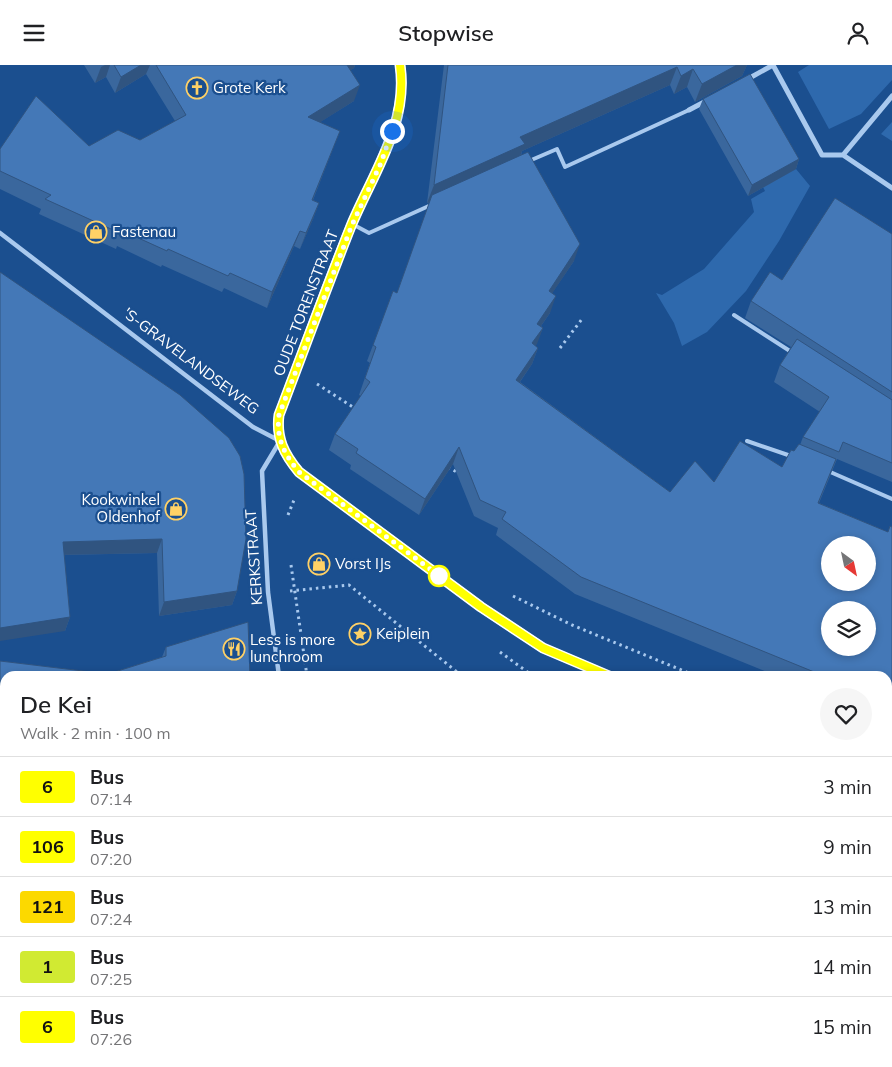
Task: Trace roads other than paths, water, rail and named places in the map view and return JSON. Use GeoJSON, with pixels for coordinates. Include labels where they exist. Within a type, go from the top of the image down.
{"type":"FeatureCollection","features":[{"type":"Feature","properties":{"kind":"main road","name":"OUDE TORENSTRAAT"},"geometry":{"type":"LineString","coordinates":[[280,441],[278,429],[279,415],[352,225],[381,163],[398,115],[402,80],[400,65]]}},
{"type":"Feature","properties":{"kind":"main road"},"geometry":{"type":"LineString","coordinates":[[280,441],[287,458],[299,472],[481,607],[543,648],[598,671]]}},
{"type":"Feature","properties":{"kind":"street"},"geometry":{"type":"LineString","coordinates":[[740,83],[773,65],[822,155],[843,155],[892,188]]}},
{"type":"Feature","properties":{"kind":"street"},"geometry":{"type":"LineString","coordinates":[[843,155],[892,96]]}},
{"type":"Feature","properties":{"kind":"street"},"geometry":{"type":"LineString","coordinates":[[689,110],[714,97]]}},
{"type":"Feature","properties":{"kind":"street","name":"'S-GRAVELANDSEWEG"},"geometry":{"type":"LineString","coordinates":[[0,233],[252,427],[280,441]]}},
{"type":"Feature","properties":{"kind":"street","name":"KERKSTRAAT"},"geometry":{"type":"LineString","coordinates":[[278,671],[268,593],[262,471],[280,441]]}},
{"type":"Feature","properties":{"kind":"lane"},"geometry":{"type":"LineString","coordinates":[[521,165],[557,149],[565,167],[689,110]]}},
{"type":"Feature","properties":{"kind":"lane"},"geometry":{"type":"LineString","coordinates":[[352,225],[369,233],[441,201]]}},
{"type":"Feature","properties":{"kind":"lane"},"geometry":{"type":"LineString","coordinates":[[734,315],[801,357]]}},
{"type":"Feature","properties":{"kind":"lane"},"geometry":{"type":"LineString","coordinates":[[747,441],[797,458]]}},
{"type":"Feature","properties":{"kind":"lane"},"geometry":{"type":"LineString","coordinates":[[823,469],[892,499]]}},
{"type":"Feature","properties":{"kind":"place","name":"Grote Kerk"},"geometry":{"type":"Point","coordinates":[197,88]}},
{"type":"Feature","properties":{"kind":"place","name":"Fastenau"},"geometry":{"type":"Point","coordinates":[96,232]}},
{"type":"Feature","properties":{"kind":"place","name":"Kookwinkel Oldenhof"},"geometry":{"type":"Point","coordinates":[176,509]}},
{"type":"Feature","properties":{"kind":"place","name":"Vorst IJs"},"geometry":{"type":"Point","coordinates":[319,564]}},
{"type":"Feature","properties":{"kind":"place","name":"Keiplein"},"geometry":{"type":"Point","coordinates":[360,634]}},
{"type":"Feature","properties":{"kind":"place","name":"Less is more lunchroom"},"geometry":{"type":"Point","coordinates":[234,649]}}]}
